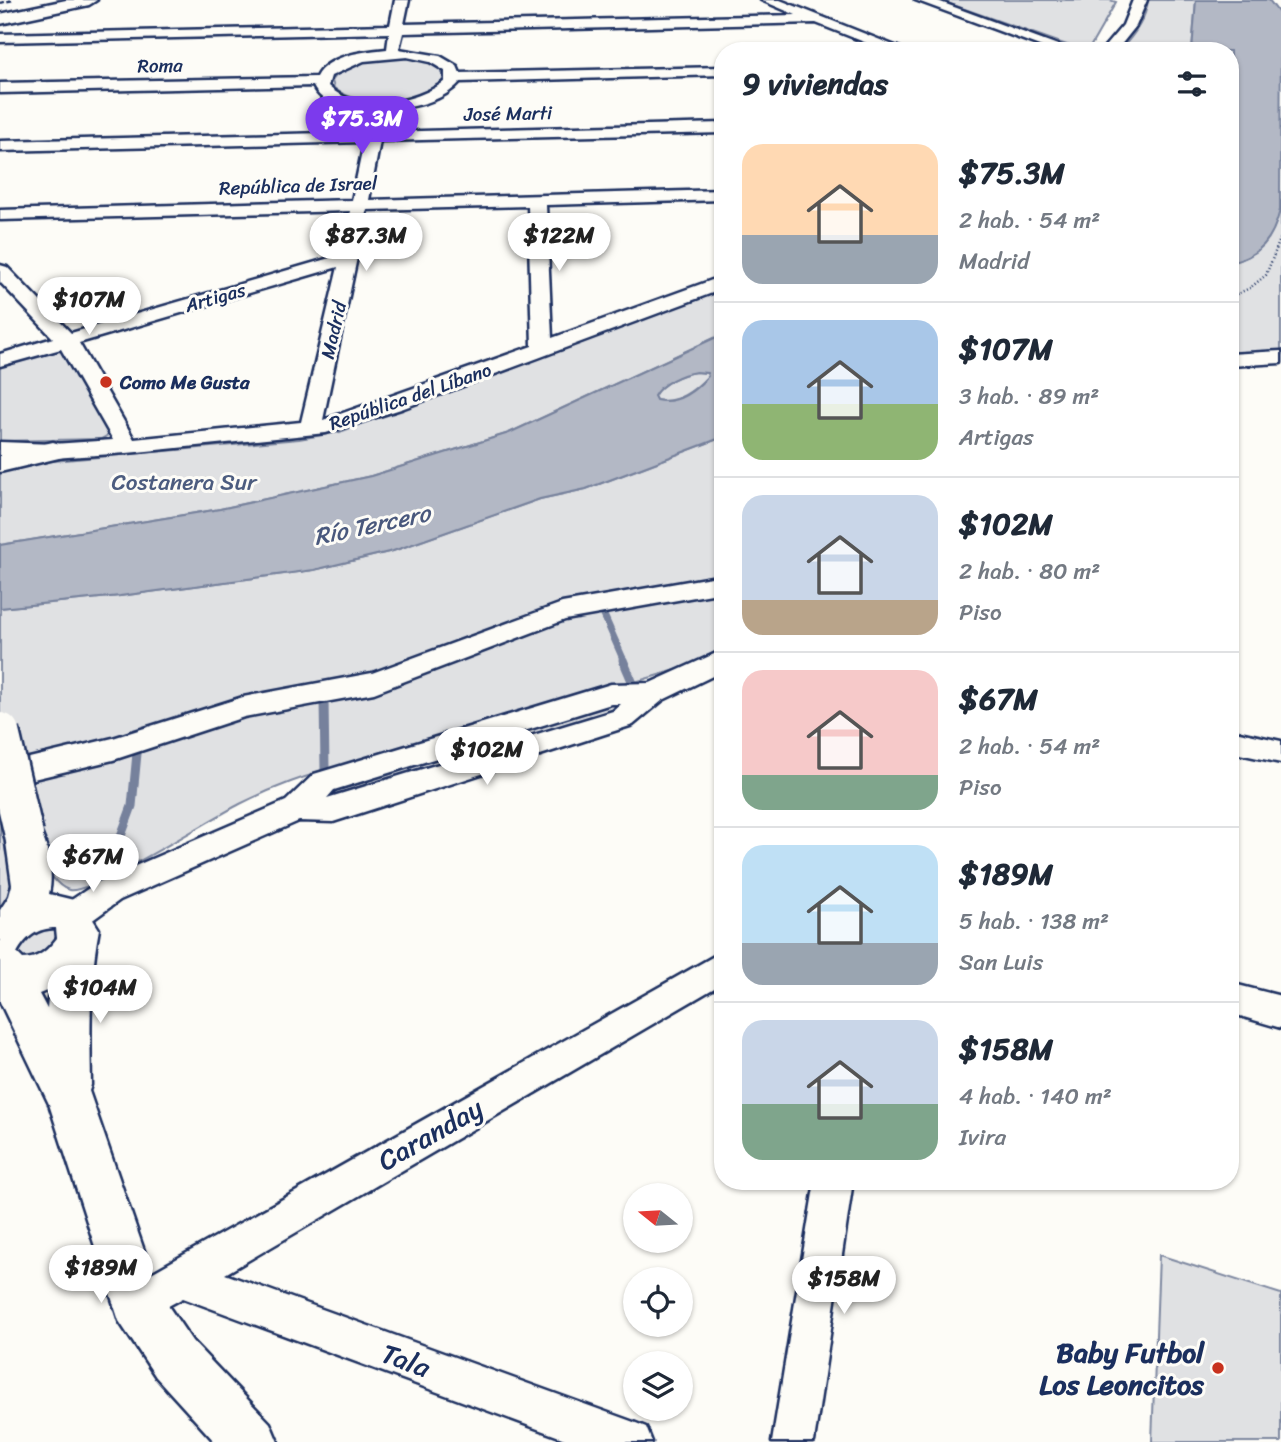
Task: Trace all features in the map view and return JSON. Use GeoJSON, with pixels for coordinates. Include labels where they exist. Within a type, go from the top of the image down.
{"type":"FeatureCollection","features":[{"type":"Feature","properties":{"kind":"main road"},"geometry":{"type":"LineString","coordinates":[[0,19],[89,0]]}},
{"type":"Feature","properties":{"kind":"main road"},"geometry":{"type":"LineString","coordinates":[[0,463],[53,451]]}},
{"type":"Feature","properties":{"kind":"main road"},"geometry":{"type":"LineString","coordinates":[[0,732],[33,875],[40,890],[72,927],[67,1044],[70,1099]]}},
{"type":"Feature","properties":{"kind":"main road"},"geometry":{"type":"LineString","coordinates":[[3,958],[30,898],[33,875]]}},
{"type":"Feature","properties":{"kind":"main road"},"geometry":{"type":"LineString","coordinates":[[72,927],[51,910],[38,912],[19,922],[3,958],[70,1099],[137,1303],[162,1344],[251,1442]]}},
{"type":"Feature","properties":{"kind":"main road"},"geometry":{"type":"LineString","coordinates":[[3,958],[19,977],[42,975],[64,962],[72,927]]}},
{"type":"Feature","properties":{"kind":"street"},"geometry":{"type":"LineString","coordinates":[[391,53],[402,0]]}},
{"type":"Feature","properties":{"kind":"street"},"geometry":{"type":"LineString","coordinates":[[768,0],[878,42]]}},
{"type":"Feature","properties":{"kind":"street"},"geometry":{"type":"LineString","coordinates":[[922,0],[1042,42]]}},
{"type":"Feature","properties":{"kind":"street"},"geometry":{"type":"LineString","coordinates":[[1116,42],[1129,26],[1136,1]]}},
{"type":"Feature","properties":{"kind":"street"},"geometry":{"type":"LineString","coordinates":[[0,38],[818,19]]}},
{"type":"Feature","properties":{"kind":"street"},"geometry":{"type":"LineString","coordinates":[[391,53],[435,59],[452,69],[454,78],[447,88],[426,99],[379,107],[340,101],[324,92],[320,81],[324,74],[344,62],[391,53]]}},
{"type":"Feature","properties":{"kind":"street"},"geometry":{"type":"LineString","coordinates":[[454,78],[714,71]]}},
{"type":"Feature","properties":{"kind":"street","name":"Roma"},"geometry":{"type":"LineString","coordinates":[[0,88],[320,81]]}},
{"type":"Feature","properties":{"kind":"street","name":"Madrid"},"geometry":{"type":"LineString","coordinates":[[310,429],[349,258],[379,107]]}},
{"type":"Feature","properties":{"kind":"street","name":"José Marti"},"geometry":{"type":"LineString","coordinates":[[0,146],[714,128]]}},
{"type":"Feature","properties":{"kind":"street","name":"República de Israel"},"geometry":{"type":"LineString","coordinates":[[0,215],[714,195]]}},
{"type":"Feature","properties":{"kind":"street"},"geometry":{"type":"LineString","coordinates":[[537,200],[542,349]]}},
{"type":"Feature","properties":{"kind":"street","name":"Artigas"},"geometry":{"type":"LineString","coordinates":[[0,360],[349,258]]}},
{"type":"Feature","properties":{"kind":"street"},"geometry":{"type":"LineString","coordinates":[[0,271],[68,341],[127,446]]}},
{"type":"Feature","properties":{"kind":"street","name":"República del Líbano"},"geometry":{"type":"LineString","coordinates":[[0,449],[53,451],[310,429],[396,404],[714,285]]}},
{"type":"Feature","properties":{"kind":"street"},"geometry":{"type":"LineString","coordinates":[[1239,359],[1281,357]]}},
{"type":"Feature","properties":{"kind":"street"},"geometry":{"type":"LineString","coordinates":[[0,776],[113,749],[243,707],[374,683],[562,612],[714,585]]}},
{"type":"Feature","properties":{"kind":"street"},"geometry":{"type":"LineString","coordinates":[[72,927],[109,891],[297,809],[333,810],[623,718],[653,692],[714,664]]}},
{"type":"Feature","properties":{"kind":"street"},"geometry":{"type":"LineString","coordinates":[[1239,743],[1281,752]]}},
{"type":"Feature","properties":{"kind":"street","name":"Caranday"},"geometry":{"type":"LineString","coordinates":[[137,1303],[714,971]]}},
{"type":"Feature","properties":{"kind":"street"},"geometry":{"type":"LineString","coordinates":[[1239,1000],[1281,1012]]}},
{"type":"Feature","properties":{"kind":"street"},"geometry":{"type":"LineString","coordinates":[[793,1442],[833,1190]]}},
{"type":"Feature","properties":{"kind":"street","name":"Tala"},"geometry":{"type":"LineString","coordinates":[[182,1278],[631,1442]]}},
{"type":"Feature","properties":{"kind":"path"},"geometry":{"type":"LineString","coordinates":[[1239,293],[1254,286],[1267,275],[1273,248],[1281,237]]}},
{"type":"Feature","properties":{"kind":"green space"},"geometry":{"type":"Polygon","coordinates":[[[939,0],[1116,2],[1093,42],[1058,42],[939,0]]]}},
{"type":"Feature","properties":{"kind":"green space"},"geometry":{"type":"Polygon","coordinates":[[[1148,0],[1196,0],[1193,42],[1127,42],[1145,14],[1148,0]]]}},
{"type":"Feature","properties":{"kind":"green space"},"geometry":{"type":"Polygon","coordinates":[[[393,57],[430,63],[441,71],[444,78],[435,88],[423,95],[392,102],[359,99],[334,88],[332,81],[337,74],[351,65],[393,57]]]}},
{"type":"Feature","properties":{"kind":"green space"},"geometry":{"type":"Polygon","coordinates":[[[1281,200],[1281,351],[1239,353],[1239,260],[1252,254],[1266,241],[1279,212],[1281,200]]]}},
{"type":"Feature","properties":{"kind":"green space","name":"Costanera Sur"},"geometry":{"type":"Polygon","coordinates":[[[714,292],[714,338],[509,433],[371,476],[220,509],[0,545],[0,471],[42,462],[299,439],[340,432],[714,292]]]}},
{"type":"Feature","properties":{"kind":"green space"},"geometry":{"type":"Polygon","coordinates":[[[55,349],[64,350],[110,434],[101,439],[0,441],[0,364],[55,349]]]}},
{"type":"Feature","properties":{"kind":"green space"},"geometry":{"type":"Polygon","coordinates":[[[696,372],[707,373],[708,376],[697,387],[678,398],[656,400],[654,396],[657,391],[667,383],[696,372]]]}},
{"type":"Feature","properties":{"kind":"green space"},"geometry":{"type":"Polygon","coordinates":[[[714,440],[714,653],[686,667],[291,782],[240,804],[125,869],[81,888],[69,890],[53,877],[33,845],[37,829],[4,841],[6,854],[20,849],[21,897],[0,914],[0,608],[120,596],[314,570],[393,551],[540,499],[586,489],[714,440]]]}},
{"type":"Feature","properties":{"kind":"green space"},"geometry":{"type":"Polygon","coordinates":[[[610,703],[615,706],[612,712],[340,796],[335,793],[335,789],[610,703]]]}},
{"type":"Feature","properties":{"kind":"green space"},"geometry":{"type":"Polygon","coordinates":[[[55,924],[62,937],[33,966],[14,955],[16,938],[55,924]]]}},
{"type":"Feature","properties":{"kind":"green space","name":"Baby Futbol Los Leoncitos"},"geometry":{"type":"Polygon","coordinates":[[[1159,1255],[1281,1294],[1281,1442],[1152,1442],[1159,1255]]]}},
{"type":"Feature","properties":{"kind":"water"},"geometry":{"type":"Polygon","coordinates":[[[1196,0],[1269,0],[1281,16],[1280,210],[1264,245],[1239,260],[1239,42],[1193,42],[1196,0]]]}},
{"type":"Feature","properties":{"kind":"water","name":"Río Tercero"},"geometry":{"type":"Polygon","coordinates":[[[714,338],[714,440],[586,489],[540,499],[393,551],[314,570],[120,596],[0,608],[0,545],[220,509],[371,476],[509,433],[714,338]],[[696,372],[678,377],[667,383],[654,396],[656,400],[664,401],[678,399],[708,376],[707,373],[696,372]]]}},
{"type":"Feature","properties":{"kind":"waterway"},"geometry":{"type":"LineString","coordinates":[[603,613],[624,661]]}},
{"type":"Feature","properties":{"kind":"waterway"},"geometry":{"type":"LineString","coordinates":[[623,660],[632,681]]}},
{"type":"Feature","properties":{"kind":"waterway"},"geometry":{"type":"LineString","coordinates":[[324,699],[325,770]]}},
{"type":"Feature","properties":{"kind":"waterway"},"geometry":{"type":"LineString","coordinates":[[112,876],[111,863],[132,806],[138,743]]}},
{"type":"Feature","properties":{"kind":"railway"},"geometry":{"type":"LineString","coordinates":[[0,3],[13,0]]}},
{"type":"Feature","properties":{"kind":"place","name":"Como Me Gusta"},"geometry":{"type":"Point","coordinates":[106,382]}},
{"type":"Feature","properties":{"kind":"place","name":"Baby Futbol Los Leoncitos"},"geometry":{"type":"Point","coordinates":[1218,1368]}}]}
